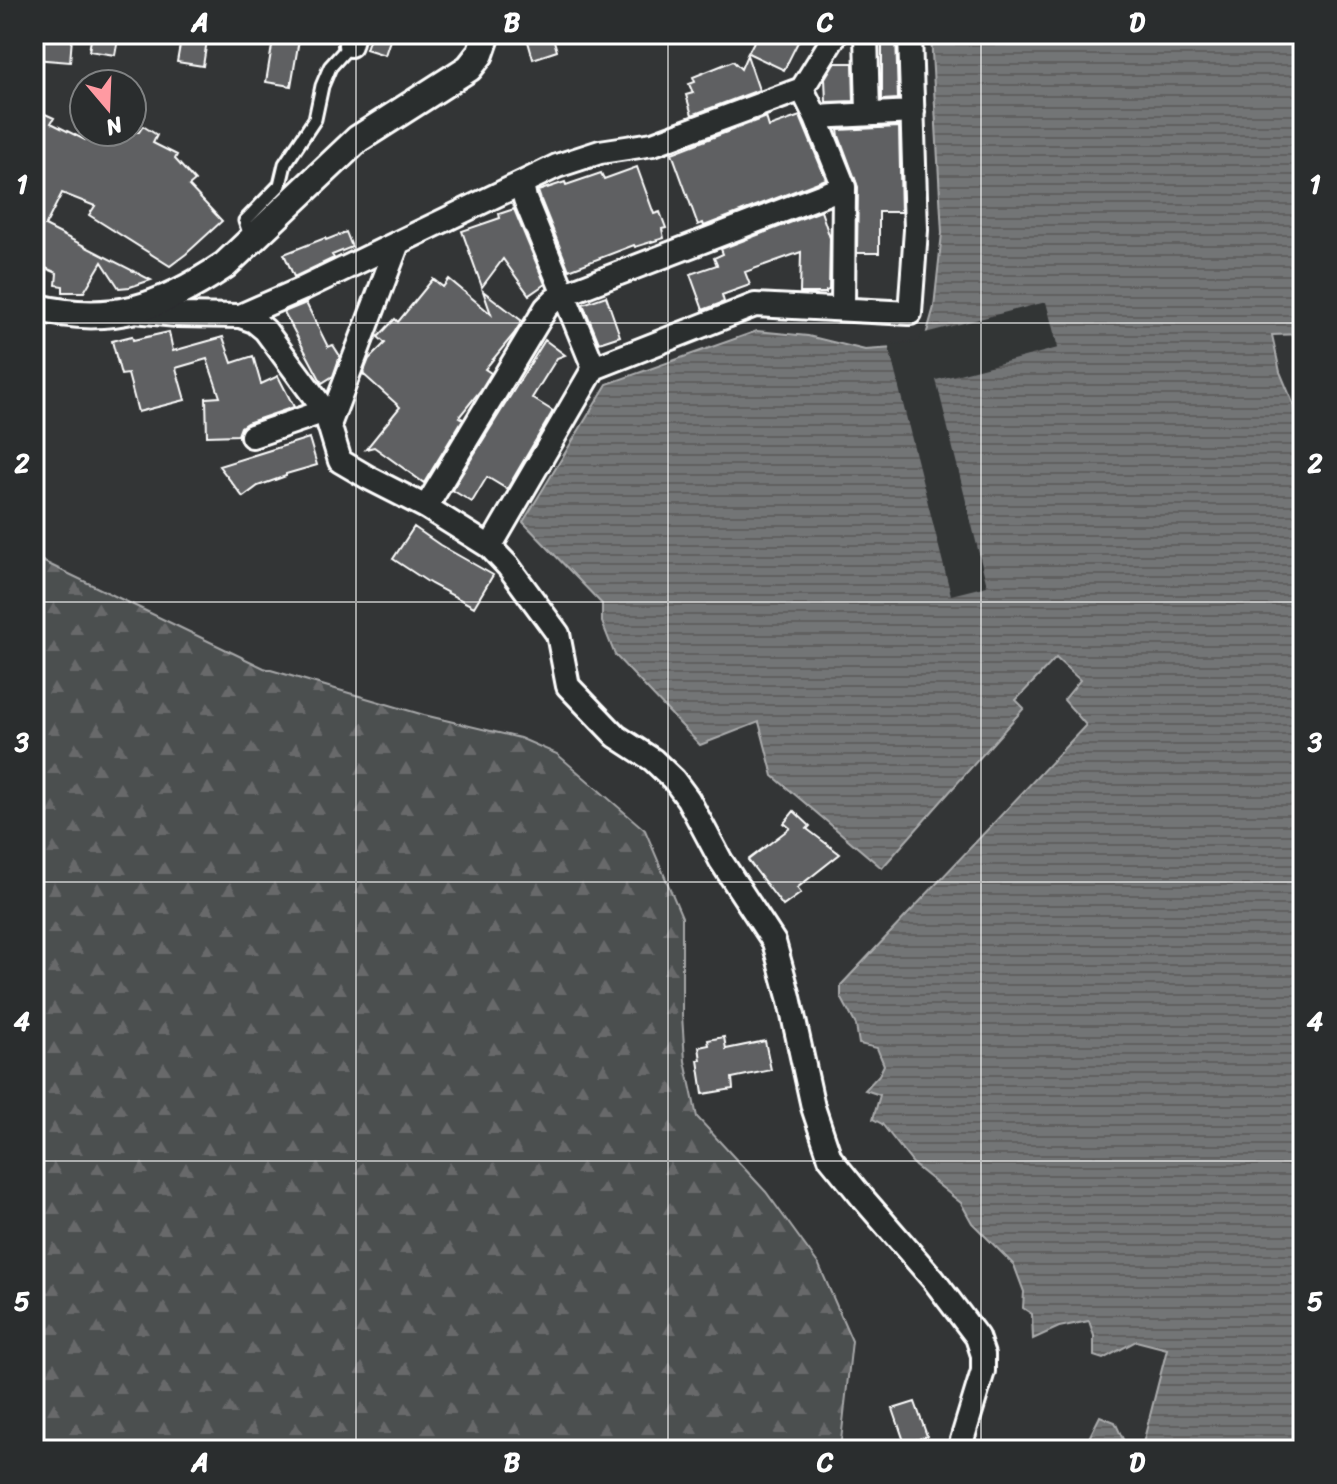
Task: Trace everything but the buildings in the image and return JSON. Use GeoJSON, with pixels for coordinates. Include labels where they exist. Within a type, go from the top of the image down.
{"type":"FeatureCollection","features":[{"type":"Feature","properties":{"kind":"street"},"geometry":{"type":"LineString","coordinates":[[132,311],[155,304],[225,265],[358,139],[469,68],[480,54],[487,34]]}},
{"type":"Feature","properties":{"kind":"street"},"geometry":{"type":"LineString","coordinates":[[240,316],[557,166],[600,152],[653,144],[802,89],[836,34]]}},
{"type":"Feature","properties":{"kind":"street"},"geometry":{"type":"LineString","coordinates":[[866,34],[868,113]]}},
{"type":"Feature","properties":{"kind":"street"},"geometry":{"type":"LineString","coordinates":[[490,547],[594,368],[755,305],[910,313],[916,230],[910,34]]}},
{"type":"Feature","properties":{"kind":"street"},"geometry":{"type":"LineString","coordinates":[[802,89],[844,187],[843,308]]}},
{"type":"Feature","properties":{"kind":"street"},"geometry":{"type":"LineString","coordinates":[[816,117],[913,112]]}},
{"type":"Feature","properties":{"kind":"street"},"geometry":{"type":"LineString","coordinates":[[522,183],[525,199],[594,368]]}},
{"type":"Feature","properties":{"kind":"street"},"geometry":{"type":"LineString","coordinates":[[426,507],[546,308],[554,300],[844,187]]}},
{"type":"Feature","properties":{"kind":"street"},"geometry":{"type":"LineString","coordinates":[[327,418],[398,243]]}},
{"type":"Feature","properties":{"kind":"street"},"geometry":{"type":"LineString","coordinates":[[34,307],[69,314],[132,311],[240,316],[254,321],[265,330],[327,418],[340,461],[426,507],[490,547],[508,566],[558,634],[568,686],[616,736],[653,760],[688,799],[736,885],[774,942],[813,1107],[830,1158],[933,1279],[977,1337],[983,1355],[983,1371],[959,1450]]}},
{"type":"Feature","properties":{"kind":"street"},"geometry":{"type":"LineString","coordinates":[[252,436],[327,418]]}},
{"type":"Feature","properties":{"kind":"lane"},"geometry":{"type":"LineString","coordinates":[[251,239],[245,221],[280,185],[285,164],[315,119],[322,86],[330,67],[351,40]]}},
{"type":"Feature","properties":{"kind":"green space"},"geometry":{"type":"Polygon","coordinates":[[[34,557],[264,668],[424,715],[520,738],[557,754],[645,830],[682,917],[685,1061],[697,1117],[766,1192],[819,1265],[852,1341],[840,1450],[34,1450],[34,557]]]}},
{"type":"Feature","properties":{"kind":"shaded area"},"geometry":{"type":"Polygon","coordinates":[[[931,34],[1303,34],[1303,334],[1272,335],[1280,372],[1301,422],[1303,435],[1303,1450],[1278,1447],[1262,1450],[1083,1450],[1100,1416],[1115,1422],[1127,1448],[1142,1447],[1167,1349],[1136,1341],[1103,1359],[1094,1356],[1094,1336],[1089,1321],[1059,1327],[1033,1339],[1032,1314],[1023,1308],[1024,1292],[1014,1265],[972,1223],[961,1203],[915,1166],[882,1124],[873,1119],[880,1095],[865,1090],[884,1065],[877,1048],[859,1044],[856,1025],[841,997],[841,985],[1086,725],[1064,700],[1080,680],[1056,658],[1016,700],[1024,708],[882,868],[773,776],[759,722],[700,745],[615,655],[602,622],[602,604],[523,522],[607,384],[757,331],[808,336],[865,350],[923,346],[934,307],[942,233],[931,34]]]}},
{"type":"Feature","properties":{"kind":"pier"},"geometry":{"type":"Polygon","coordinates":[[[1046,302],[1058,348],[936,380],[987,586],[951,595],[888,344],[920,342],[923,329],[925,333],[1046,302]]]}}]}
